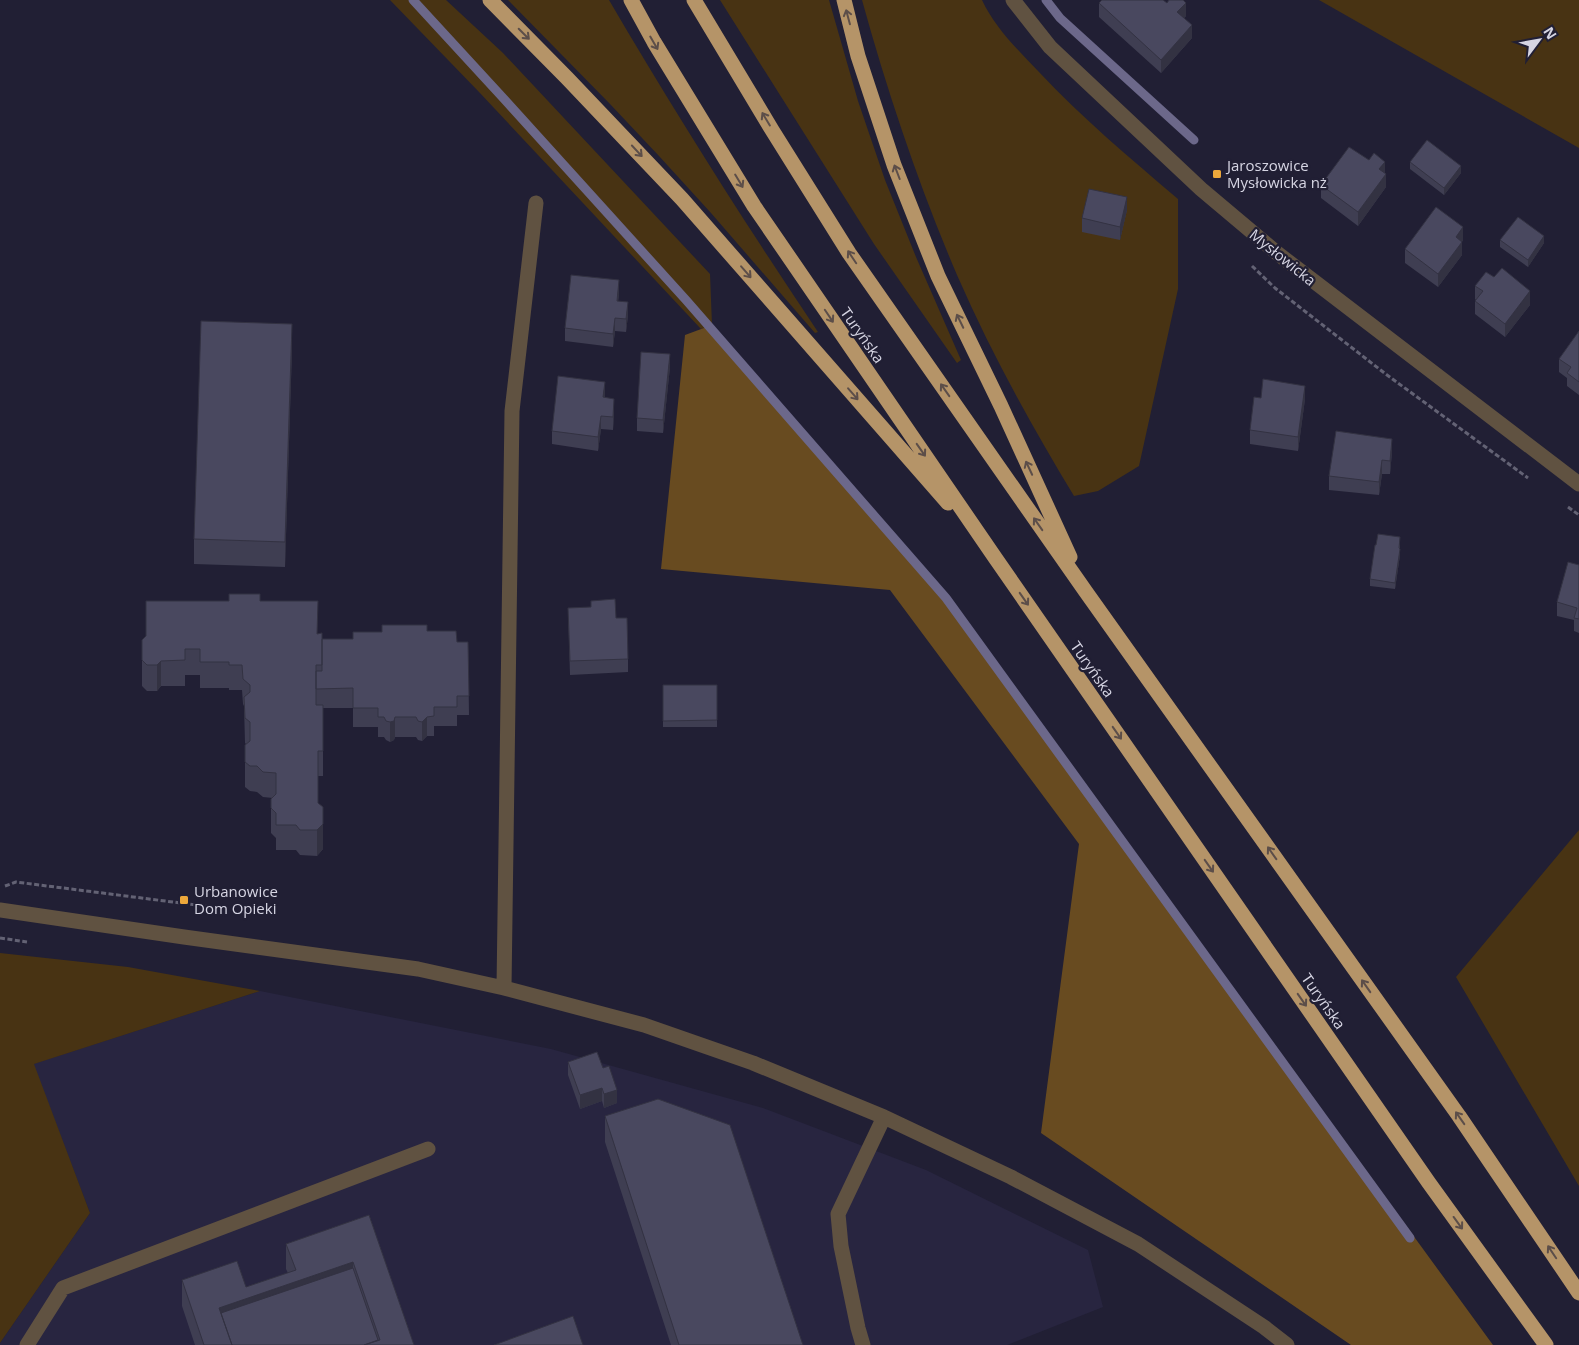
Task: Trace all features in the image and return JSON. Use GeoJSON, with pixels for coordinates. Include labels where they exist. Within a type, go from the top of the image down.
{"type":"FeatureCollection","features":[{"type":"Feature","properties":{"kind":"highway"},"geometry":{"type":"LineString","coordinates":[[490,0],[682,199],[996,559]]}},
{"type":"Feature","properties":{"kind":"highway","name":"Turyńska"},"geometry":{"type":"LineString","coordinates":[[630,0],[754,206],[996,559],[1429,1183],[1546,1345]]}},
{"type":"Feature","properties":{"kind":"highway"},"geometry":{"type":"LineString","coordinates":[[694,0],[849,253],[1086,592],[1459,1116],[1579,1292]]}},
{"type":"Feature","properties":{"kind":"highway"},"geometry":{"type":"LineString","coordinates":[[844,0],[858,56],[894,165],[938,276],[1001,406],[1086,592]]}},
{"type":"Feature","properties":{"kind":"street","name":"Mysłowicka"},"geometry":{"type":"LineString","coordinates":[[1013,0],[1050,48],[1201,189],[1276,253],[1579,484]]}},
{"type":"Feature","properties":{"kind":"street"},"geometry":{"type":"LineString","coordinates":[[504,988],[512,411],[536,203]]}},
{"type":"Feature","properties":{"kind":"street"},"geometry":{"type":"LineString","coordinates":[[0,910],[418,970],[504,988],[644,1025],[753,1063],[884,1117],[1011,1176],[1138,1244],[1264,1327],[1287,1345]]}},
{"type":"Feature","properties":{"kind":"street"},"geometry":{"type":"LineString","coordinates":[[863,1345],[841,1246],[838,1214],[884,1117]]}},
{"type":"Feature","properties":{"kind":"street"},"geometry":{"type":"LineString","coordinates":[[27,1345],[62,1288],[428,1149]]}},
{"type":"Feature","properties":{"kind":"path"},"geometry":{"type":"LineString","coordinates":[[0,887],[16,882],[212,907]]}},
{"type":"Feature","properties":{"kind":"path"},"geometry":{"type":"LineString","coordinates":[[0,938],[28,942]]}},
{"type":"Feature","properties":{"kind":"shaded area"},"geometry":{"type":"Polygon","coordinates":[[[390,0],[446,0],[503,53],[710,274],[712,325],[701,329],[390,0]]]}},
{"type":"Feature","properties":{"kind":"shaded area"},"geometry":{"type":"Polygon","coordinates":[[[508,0],[609,0],[711,168],[818,332],[815,333],[659,156],[508,0]]]}},
{"type":"Feature","properties":{"kind":"shaded area"},"geometry":{"type":"Polygon","coordinates":[[[720,0],[829,0],[858,101],[885,180],[961,360],[957,363],[874,244],[720,0]]]}},
{"type":"Feature","properties":{"kind":"shaded area"},"geometry":{"type":"Polygon","coordinates":[[[862,0],[982,0],[993,20],[1007,38],[1055,89],[1178,199],[1178,289],[1139,466],[1098,491],[1074,496],[1027,415],[983,332],[957,275],[917,174],[893,105],[862,0]]]}},
{"type":"Feature","properties":{"kind":"shaded area"},"geometry":{"type":"Polygon","coordinates":[[[1319,0],[1579,0],[1579,148],[1319,0]]]}},
{"type":"Feature","properties":{"kind":"shaded area"},"geometry":{"type":"Polygon","coordinates":[[[712,325],[942,589],[1493,1345],[1351,1345],[1041,1133],[1079,844],[890,590],[661,569],[685,335],[712,325]]]}},
{"type":"Feature","properties":{"kind":"shaded area"},"geometry":{"type":"Polygon","coordinates":[[[1579,830],[1579,1186],[1456,977],[1579,830]]]}},
{"type":"Feature","properties":{"kind":"shaded area"},"geometry":{"type":"Polygon","coordinates":[[[0,953],[128,967],[260,991],[34,1064],[90,1213],[0,1343],[0,953]]]}},
{"type":"Feature","properties":{"kind":"shaded area"},"geometry":{"type":"Polygon","coordinates":[[[260,991],[551,1049],[763,1108],[926,1170],[1088,1250],[1103,1307],[1007,1345],[0,1345],[90,1213],[33,1064],[260,991]]]}},
{"type":"Feature","properties":{"kind":"building"},"geometry":{"type":"Polygon","coordinates":[[[1102,0],[1163,0],[1167,3],[1169,0],[1183,0],[1186,3],[1177,12],[1192,25],[1161,60],[1099,3],[1102,0]]]}},
{"type":"Feature","properties":{"kind":"building"},"geometry":{"type":"Polygon","coordinates":[[[1427,140],[1461,166],[1444,188],[1410,162],[1427,140]]]}},
{"type":"Feature","properties":{"kind":"building"},"geometry":{"type":"Polygon","coordinates":[[[1349,147],[1369,160],[1374,153],[1385,162],[1379,169],[1386,174],[1358,212],[1321,185],[1349,147]]]}},
{"type":"Feature","properties":{"kind":"building"},"geometry":{"type":"Polygon","coordinates":[[[1089,189],[1127,197],[1120,227],[1082,218],[1089,189]]]}},
{"type":"Feature","properties":{"kind":"building"},"geometry":{"type":"Polygon","coordinates":[[[1436,207],[1463,227],[1456,237],[1462,242],[1438,274],[1405,249],[1436,207]]]}},
{"type":"Feature","properties":{"kind":"building"},"geometry":{"type":"Polygon","coordinates":[[[1518,217],[1544,236],[1528,260],[1500,240],[1518,217]]]}},
{"type":"Feature","properties":{"kind":"building"},"geometry":{"type":"Polygon","coordinates":[[[1502,268],[1530,291],[1505,324],[1475,301],[1483,291],[1475,286],[1486,272],[1494,277],[1502,268]]]}},
{"type":"Feature","properties":{"kind":"building"},"geometry":{"type":"Polygon","coordinates":[[[571,275],[619,280],[617,301],[628,302],[626,319],[615,318],[613,334],[565,328],[571,275]]]}},
{"type":"Feature","properties":{"kind":"building"},"geometry":{"type":"Polygon","coordinates":[[[201,321],[292,324],[285,542],[194,539],[201,321]]]}},
{"type":"Feature","properties":{"kind":"building"},"geometry":{"type":"Polygon","coordinates":[[[1579,331],[1579,382],[1567,373],[1571,367],[1559,359],[1579,331]]]}},
{"type":"Feature","properties":{"kind":"building"},"geometry":{"type":"Polygon","coordinates":[[[641,352],[670,354],[663,420],[637,418],[641,352]]]}},
{"type":"Feature","properties":{"kind":"building"},"geometry":{"type":"Polygon","coordinates":[[[558,376],[605,382],[603,397],[614,399],[613,417],[601,416],[598,437],[552,431],[558,376]]]}},
{"type":"Feature","properties":{"kind":"building"},"geometry":{"type":"Polygon","coordinates":[[[1263,379],[1305,386],[1298,437],[1250,430],[1254,397],[1261,398],[1263,379]]]}},
{"type":"Feature","properties":{"kind":"building"},"geometry":{"type":"Polygon","coordinates":[[[1336,431],[1392,439],[1390,461],[1382,460],[1379,482],[1329,476],[1336,431]]]}},
{"type":"Feature","properties":{"kind":"building"},"geometry":{"type":"Polygon","coordinates":[[[1378,534],[1400,537],[1395,583],[1370,579],[1378,534]]]}},
{"type":"Feature","properties":{"kind":"building"},"geometry":{"type":"Polygon","coordinates":[[[1568,562],[1579,565],[1579,619],[1574,618],[1577,608],[1557,602],[1568,562]]]}},
{"type":"Feature","properties":{"kind":"building"},"geometry":{"type":"Polygon","coordinates":[[[229,594],[260,594],[260,601],[318,601],[317,634],[322,633],[322,665],[316,665],[316,705],[323,705],[323,751],[318,751],[318,803],[323,807],[323,824],[317,830],[300,830],[296,825],[276,825],[276,813],[271,808],[271,799],[276,794],[276,773],[263,772],[257,766],[250,766],[245,762],[245,745],[250,741],[250,722],[245,718],[244,697],[250,692],[250,685],[243,679],[242,665],[229,665],[229,662],[200,662],[200,649],[185,649],[185,660],[161,661],[157,665],[147,665],[142,660],[142,640],[146,636],[146,601],[229,601],[229,594]]]}},
{"type":"Feature","properties":{"kind":"building"},"geometry":{"type":"Polygon","coordinates":[[[615,599],[616,618],[627,618],[628,659],[570,661],[568,608],[591,607],[591,601],[615,599]]]}},
{"type":"Feature","properties":{"kind":"building"},"geometry":{"type":"Polygon","coordinates":[[[382,625],[427,625],[427,631],[456,631],[457,642],[468,642],[469,696],[457,696],[457,707],[434,707],[434,716],[427,717],[422,722],[418,721],[416,717],[395,717],[394,721],[390,722],[386,721],[384,717],[378,717],[378,708],[353,708],[353,688],[316,689],[316,671],[322,671],[322,639],[353,639],[353,632],[382,632],[382,625]]]}},
{"type":"Feature","properties":{"kind":"building"},"geometry":{"type":"Polygon","coordinates":[[[663,685],[717,685],[717,720],[663,721],[663,685]]]}},
{"type":"Feature","properties":{"kind":"building"},"geometry":{"type":"Polygon","coordinates":[[[597,1052],[603,1068],[609,1066],[617,1090],[604,1094],[602,1088],[580,1095],[568,1062],[597,1052]]]}},
{"type":"Feature","properties":{"kind":"building"},"geometry":{"type":"Polygon","coordinates":[[[658,1099],[730,1125],[803,1345],[679,1345],[605,1116],[658,1099]]]}},
{"type":"Feature","properties":{"kind":"building"},"geometry":{"type":"Polygon","coordinates":[[[369,1215],[414,1345],[364,1345],[380,1340],[353,1262],[219,1308],[232,1345],[204,1345],[182,1280],[237,1261],[246,1287],[296,1270],[286,1244],[369,1215]]]}},
{"type":"Feature","properties":{"kind":"building"},"geometry":{"type":"Polygon","coordinates":[[[353,1268],[378,1340],[364,1345],[232,1345],[221,1313],[353,1268]]]}},
{"type":"Feature","properties":{"kind":"building"},"geometry":{"type":"Polygon","coordinates":[[[573,1316],[583,1345],[494,1345],[573,1316]]]}},
{"type":"Feature","properties":{"kind":"waterway"},"geometry":{"type":"LineString","coordinates":[[413,0],[686,300],[946,598],[1410,1238]]}},
{"type":"Feature","properties":{"kind":"waterway"},"geometry":{"type":"LineString","coordinates":[[1046,0],[1060,18],[1194,140]]}},
{"type":"Feature","properties":{"kind":"place","name":"Jaroszowice Mysłowicka nż"},"geometry":{"type":"Point","coordinates":[1217,174]}},
{"type":"Feature","properties":{"kind":"place","name":"Urbanowice Dom Opieki"},"geometry":{"type":"Point","coordinates":[184,900]}}]}
